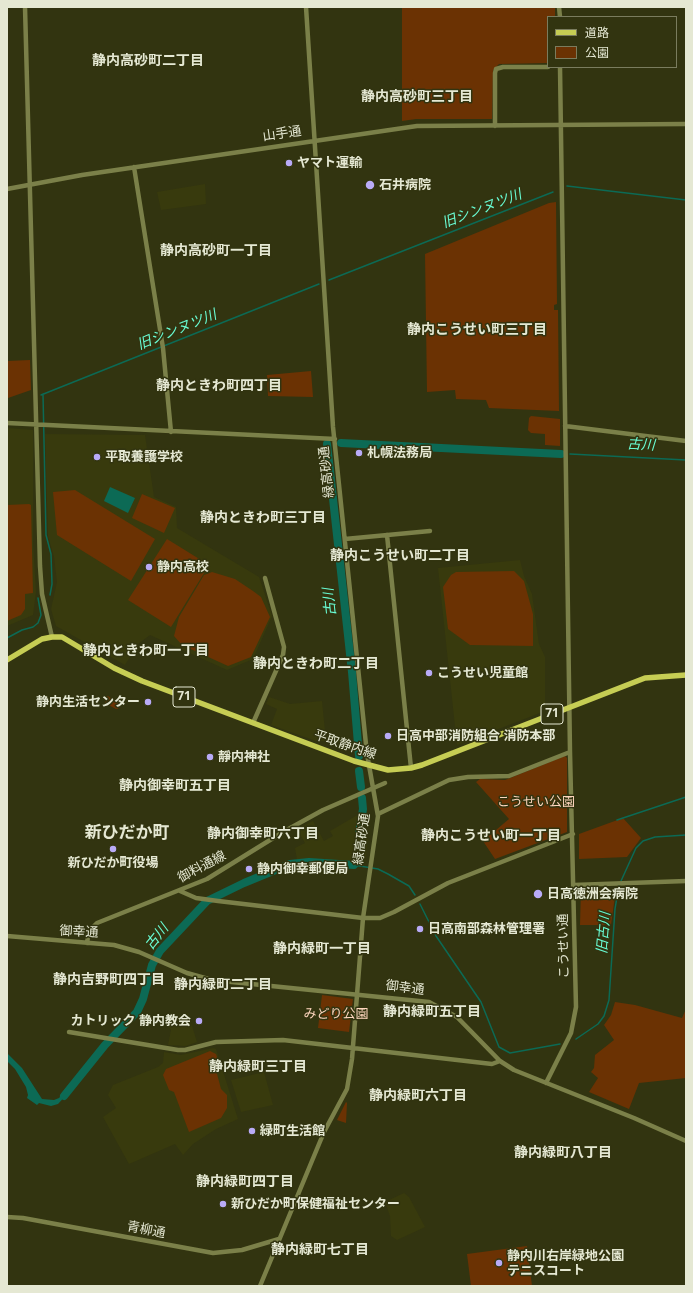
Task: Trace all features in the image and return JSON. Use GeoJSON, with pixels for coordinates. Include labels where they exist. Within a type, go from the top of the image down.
{"type":"FeatureCollection","features":[{"type":"Feature","properties":{"kind":"main road"},"geometry":{"type":"LineString","coordinates":[[7,660],[42,639],[52,637]]}},
{"type":"Feature","properties":{"kind":"main road","name":"平取静内線"},"geometry":{"type":"LineString","coordinates":[[52,637],[62,637],[70,640],[114,668],[142,681],[369,766],[388,770],[411,768],[645,678],[686,675]]}},
{"type":"Feature","properties":{"kind":"street"},"geometry":{"type":"LineString","coordinates":[[25,7],[29,185],[41,425],[40,580],[52,637]]}},
{"type":"Feature","properties":{"kind":"street","name":"緑高砂通"},"geometry":{"type":"LineString","coordinates":[[260,1286],[324,1132],[347,1089],[358,994],[363,918],[378,814],[369,766],[334,439],[306,7]]}},
{"type":"Feature","properties":{"kind":"street"},"geometry":{"type":"LineString","coordinates":[[496,126],[496,69],[503,67],[547,67]]}},
{"type":"Feature","properties":{"kind":"street","name":"こうせい通"},"geometry":{"type":"LineString","coordinates":[[546,1083],[571,1034],[576,1015],[570,752],[560,68]]}},
{"type":"Feature","properties":{"kind":"street","name":"山手通"},"geometry":{"type":"LineString","coordinates":[[7,190],[134,167],[417,126],[686,124]]}},
{"type":"Feature","properties":{"kind":"street"},"geometry":{"type":"LineString","coordinates":[[134,167],[163,346],[172,432]]}},
{"type":"Feature","properties":{"kind":"street"},"geometry":{"type":"LineString","coordinates":[[7,424],[334,439]]}},
{"type":"Feature","properties":{"kind":"street"},"geometry":{"type":"LineString","coordinates":[[565,426],[686,441]]}},
{"type":"Feature","properties":{"kind":"street"},"geometry":{"type":"LineString","coordinates":[[345,539],[430,531]]}},
{"type":"Feature","properties":{"kind":"street"},"geometry":{"type":"LineString","coordinates":[[387,535],[411,768]]}},
{"type":"Feature","properties":{"kind":"street"},"geometry":{"type":"LineString","coordinates":[[253,723],[283,655],[284,647],[265,578]]}},
{"type":"Feature","properties":{"kind":"street"},"geometry":{"type":"LineString","coordinates":[[378,814],[449,780],[468,777],[509,776],[570,752]]}},
{"type":"Feature","properties":{"kind":"street","name":"御料通線"},"geometry":{"type":"LineString","coordinates":[[87,943],[89,932],[97,923],[207,879],[278,834],[323,810],[385,782]]}},
{"type":"Feature","properties":{"kind":"street"},"geometry":{"type":"LineString","coordinates":[[180,891],[214,901],[363,918],[380,918],[448,883],[573,834]]}},
{"type":"Feature","properties":{"kind":"street"},"geometry":{"type":"LineString","coordinates":[[574,885],[621,882],[686,881]]}},
{"type":"Feature","properties":{"kind":"street","name":"御幸通"},"geometry":{"type":"LineString","coordinates":[[7,936],[55,942],[114,945],[149,956],[187,973],[212,980],[416,1000],[442,1008],[466,1025],[500,1061],[514,1070],[686,1141]]}},
{"type":"Feature","properties":{"kind":"street"},"geometry":{"type":"LineString","coordinates":[[69,1032],[178,1050],[185,1050],[216,1042],[278,1040],[353,1047],[492,1064],[500,1061]]}},
{"type":"Feature","properties":{"kind":"street","name":"青柳通"},"geometry":{"type":"LineString","coordinates":[[7,1218],[23,1218],[213,1253],[242,1250],[279,1239]]}},
{"type":"Feature","properties":{"kind":"shaded area"},"geometry":{"type":"Polygon","coordinates":[[[205,184],[206,204],[161,210],[157,192],[205,184]]]}},
{"type":"Feature","properties":{"kind":"shaded area"},"geometry":{"type":"Polygon","coordinates":[[[7,428],[33,430],[33,541],[36,592],[33,615],[7,626],[7,428]]]}},
{"type":"Feature","properties":{"kind":"shaded area","name":"静内高校"},"geometry":{"type":"Polygon","coordinates":[[[45,434],[145,435],[154,497],[176,507],[177,528],[259,577],[272,616],[253,659],[227,670],[150,635],[138,644],[125,665],[56,626],[51,609],[57,582],[54,557],[48,536],[45,434]]]}},
{"type":"Feature","properties":{"kind":"shaded area"},"geometry":{"type":"Polygon","coordinates":[[[520,560],[524,576],[532,594],[539,644],[545,657],[545,711],[457,745],[438,568],[520,560]]]}},
{"type":"Feature","properties":{"kind":"shaded area"},"geometry":{"type":"Polygon","coordinates":[[[269,697],[290,704],[322,701],[326,741],[316,741],[271,725],[277,709],[266,704],[269,697]]]}},
{"type":"Feature","properties":{"kind":"shaded area"},"geometry":{"type":"Polygon","coordinates":[[[361,813],[358,837],[368,839],[365,863],[297,860],[295,848],[305,843],[297,829],[313,821],[324,841],[333,836],[330,831],[361,813]]]}},
{"type":"Feature","properties":{"kind":"shaded area"},"geometry":{"type":"Polygon","coordinates":[[[188,1013],[197,1042],[186,1046],[168,1045],[171,1030],[163,1021],[188,1013]]]}},
{"type":"Feature","properties":{"kind":"shaded area"},"geometry":{"type":"Polygon","coordinates":[[[213,1048],[216,1049],[238,1119],[216,1129],[193,1144],[183,1155],[175,1144],[129,1164],[103,1117],[116,1108],[108,1095],[113,1085],[158,1067],[163,1063],[164,1052],[181,1055],[213,1048]]]}},
{"type":"Feature","properties":{"kind":"shaded area"},"geometry":{"type":"Polygon","coordinates":[[[264,1072],[273,1105],[241,1112],[231,1080],[264,1072]]]}},
{"type":"Feature","properties":{"kind":"shaded area"},"geometry":{"type":"Polygon","coordinates":[[[404,1193],[409,1197],[425,1227],[397,1240],[391,1236],[390,1216],[385,1202],[404,1193]]]}},
{"type":"Feature","properties":{"kind":"green space"},"geometry":{"type":"Polygon","coordinates":[[[402,7],[555,8],[555,16],[547,16],[547,63],[499,64],[493,70],[492,119],[416,119],[402,121],[402,7]]]}},
{"type":"Feature","properties":{"kind":"green space"},"geometry":{"type":"Polygon","coordinates":[[[556,202],[557,304],[554,305],[554,310],[558,310],[559,411],[489,408],[486,400],[456,399],[455,390],[427,392],[425,254],[549,203],[556,202]]]}},
{"type":"Feature","properties":{"kind":"green space"},"geometry":{"type":"Polygon","coordinates":[[[30,360],[31,390],[8,398],[7,361],[30,360]]]}},
{"type":"Feature","properties":{"kind":"green space"},"geometry":{"type":"Polygon","coordinates":[[[311,371],[313,397],[268,396],[267,375],[311,371]]]}},
{"type":"Feature","properties":{"kind":"green space"},"geometry":{"type":"Polygon","coordinates":[[[531,416],[560,419],[560,446],[545,445],[545,434],[531,433],[528,430],[529,418],[531,416]]]}},
{"type":"Feature","properties":{"kind":"green space"},"geometry":{"type":"Polygon","coordinates":[[[75,490],[155,539],[131,581],[57,535],[53,492],[75,490]]]}},
{"type":"Feature","properties":{"kind":"green space"},"geometry":{"type":"Polygon","coordinates":[[[142,494],[175,508],[164,533],[132,518],[142,494]]]}},
{"type":"Feature","properties":{"kind":"green space"},"geometry":{"type":"Polygon","coordinates":[[[7,505],[31,505],[33,593],[25,594],[25,609],[21,615],[7,621],[7,505]]]}},
{"type":"Feature","properties":{"kind":"green space"},"geometry":{"type":"Polygon","coordinates":[[[167,539],[209,565],[171,627],[128,600],[167,539]]]}},
{"type":"Feature","properties":{"kind":"green space"},"geometry":{"type":"Polygon","coordinates":[[[514,571],[524,581],[533,614],[533,646],[470,645],[448,629],[443,587],[451,575],[456,572],[514,571]]]}},
{"type":"Feature","properties":{"kind":"green space"},"geometry":{"type":"Polygon","coordinates":[[[212,572],[235,579],[261,597],[270,617],[251,657],[228,666],[182,645],[174,636],[179,617],[204,575],[212,572]]]}},
{"type":"Feature","properties":{"kind":"green space"},"geometry":{"type":"Polygon","coordinates":[[[108,696],[119,704],[118,709],[105,703],[106,697],[108,696]]]}},
{"type":"Feature","properties":{"kind":"green space","name":"こうせい公園"},"geometry":{"type":"Polygon","coordinates":[[[565,756],[567,758],[567,832],[495,859],[483,841],[509,819],[476,782],[480,779],[505,780],[565,756]]]}},
{"type":"Feature","properties":{"kind":"green space"},"geometry":{"type":"Polygon","coordinates":[[[623,818],[641,838],[627,857],[579,859],[579,834],[623,818]]]}},
{"type":"Feature","properties":{"kind":"green space"},"geometry":{"type":"Polygon","coordinates":[[[581,889],[616,889],[611,925],[580,925],[581,889]]]}},
{"type":"Feature","properties":{"kind":"green space","name":"みどり公園"},"geometry":{"type":"Polygon","coordinates":[[[322,995],[353,999],[349,1032],[318,1028],[322,995]]]}},
{"type":"Feature","properties":{"kind":"green space"},"geometry":{"type":"Polygon","coordinates":[[[615,1002],[635,1005],[682,1018],[686,1009],[686,1078],[639,1083],[629,1109],[589,1092],[598,1078],[591,1072],[594,1068],[595,1055],[614,1040],[604,1025],[611,1015],[615,1002]]]}},
{"type":"Feature","properties":{"kind":"green space"},"geometry":{"type":"Polygon","coordinates":[[[210,1051],[216,1054],[220,1065],[216,1070],[221,1089],[227,1095],[227,1108],[221,1118],[189,1132],[174,1092],[169,1090],[163,1075],[166,1069],[210,1051]]]}},
{"type":"Feature","properties":{"kind":"green space"},"geometry":{"type":"Polygon","coordinates":[[[346,1102],[347,1103],[346,1123],[337,1120],[346,1102]]]}},
{"type":"Feature","properties":{"kind":"green space","name":"静内川右岸緑地公園 テニスコート"},"geometry":{"type":"Polygon","coordinates":[[[527,1246],[532,1286],[471,1286],[467,1254],[527,1246]]]}},
{"type":"Feature","properties":{"kind":"water"},"geometry":{"type":"Polygon","coordinates":[[[110,487],[135,498],[128,513],[104,501],[110,487]]]}},
{"type":"Feature","properties":{"kind":"water"},"geometry":{"type":"Polygon","coordinates":[[[7,1053],[22,1068],[42,1099],[54,1100],[59,1098],[69,1087],[72,1089],[58,1104],[51,1106],[39,1103],[37,1105],[27,1098],[28,1095],[26,1087],[15,1069],[7,1061],[7,1053]]]}},
{"type":"Feature","properties":{"kind":"waterway","name":"旧シンヌツ川"},"geometry":{"type":"LineString","coordinates":[[567,186],[686,200]]}},
{"type":"Feature","properties":{"kind":"waterway","name":"旧シンヌツ川"},"geometry":{"type":"LineString","coordinates":[[329,280],[553,192]]}},
{"type":"Feature","properties":{"kind":"waterway","name":"旧シンヌツ川"},"geometry":{"type":"LineString","coordinates":[[41,395],[319,284]]}},
{"type":"Feature","properties":{"kind":"waterway","name":"旧シンヌツ川"},"geometry":{"type":"LineString","coordinates":[[43,394],[46,535],[51,554],[52,584],[50,595]]}},
{"type":"Feature","properties":{"kind":"waterway","name":"古川"},"geometry":{"type":"LineString","coordinates":[[341,443],[561,454]]}},
{"type":"Feature","properties":{"kind":"waterway","name":"古川"},"geometry":{"type":"LineString","coordinates":[[327,444],[352,672],[359,756]]}},
{"type":"Feature","properties":{"kind":"waterway","name":"古川"},"geometry":{"type":"LineString","coordinates":[[570,454],[686,460]]}},
{"type":"Feature","properties":{"kind":"waterway","name":"旧シンヌツ川"},"geometry":{"type":"LineString","coordinates":[[7,638],[22,630],[33,627],[38,623],[41,615],[38,598]]}},
{"type":"Feature","properties":{"kind":"waterway","name":"古川"},"geometry":{"type":"LineString","coordinates":[[359,771],[361,787]]}},
{"type":"Feature","properties":{"kind":"waterway"},"geometry":{"type":"LineString","coordinates":[[617,820],[686,797]]}},
{"type":"Feature","properties":{"kind":"waterway","name":"古川"},"geometry":{"type":"LineString","coordinates":[[359,833],[363,809],[362,798]]}},
{"type":"Feature","properties":{"kind":"waterway","name":"旧古川"},"geometry":{"type":"LineString","coordinates":[[621,881],[636,848],[643,841],[655,837],[686,835]]}},
{"type":"Feature","properties":{"kind":"waterway","name":"古川"},"geometry":{"type":"LineString","coordinates":[[64,1096],[105,1045],[137,1012],[143,999],[152,965],[160,951],[207,901],[244,883],[290,864],[309,862],[354,865],[357,861]]}},
{"type":"Feature","properties":{"kind":"waterway","name":"旧古川"},"geometry":{"type":"LineString","coordinates":[[354,865],[378,869],[409,886],[415,895]]}},
{"type":"Feature","properties":{"kind":"waterway","name":"旧古川"},"geometry":{"type":"LineString","coordinates":[[576,1039],[598,1024],[604,1016],[609,1000],[615,909],[619,885]]}},
{"type":"Feature","properties":{"kind":"waterway","name":"旧古川"},"geometry":{"type":"LineString","coordinates":[[420,904],[436,936],[481,1002],[499,1047],[510,1053],[560,1044]]}},
{"type":"Feature","properties":{"kind":"place","name":"ヤマト運輸"},"geometry":{"type":"Point","coordinates":[289,163]}},
{"type":"Feature","properties":{"kind":"place","name":"石井病院"},"geometry":{"type":"Point","coordinates":[370,185]}},
{"type":"Feature","properties":{"kind":"place","name":"札幌法務局"},"geometry":{"type":"Point","coordinates":[359,453]}},
{"type":"Feature","properties":{"kind":"place","name":"平取養護学校"},"geometry":{"type":"Point","coordinates":[97,457]}},
{"type":"Feature","properties":{"kind":"place","name":"静内高校"},"geometry":{"type":"Point","coordinates":[149,567]}},
{"type":"Feature","properties":{"kind":"place","name":"こうせい児童館"},"geometry":{"type":"Point","coordinates":[429,673]}},
{"type":"Feature","properties":{"kind":"place","name":"静内生活センター"},"geometry":{"type":"Point","coordinates":[148,702]}},
{"type":"Feature","properties":{"kind":"place","name":"日高中部消防組合 消防本部"},"geometry":{"type":"Point","coordinates":[388,736]}},
{"type":"Feature","properties":{"kind":"place","name":"靜内神社"},"geometry":{"type":"Point","coordinates":[210,757]}},
{"type":"Feature","properties":{"kind":"place","name":"新ひだか町役場"},"geometry":{"type":"Point","coordinates":[113,849]}},
{"type":"Feature","properties":{"kind":"place","name":"静内御幸郵便局"},"geometry":{"type":"Point","coordinates":[249,869]}},
{"type":"Feature","properties":{"kind":"place","name":"日高徳洲会病院"},"geometry":{"type":"Point","coordinates":[538,894]}},
{"type":"Feature","properties":{"kind":"place","name":"日高南部森林管理署"},"geometry":{"type":"Point","coordinates":[420,929]}},
{"type":"Feature","properties":{"kind":"place","name":"カトリック 静内教会"},"geometry":{"type":"Point","coordinates":[199,1021]}},
{"type":"Feature","properties":{"kind":"place","name":"緑町生活館"},"geometry":{"type":"Point","coordinates":[252,1131]}},
{"type":"Feature","properties":{"kind":"place","name":"新ひだか町保健福祉センター"},"geometry":{"type":"Point","coordinates":[223,1204]}},
{"type":"Feature","properties":{"kind":"place","name":"静内川右岸緑地公園 テニスコート"},"geometry":{"type":"Point","coordinates":[499,1263]}},
{"type":"Feature","properties":{"kind":"district","name":"静内高砂町二丁目"},"geometry":{"type":"Point","coordinates":[148,61]}},
{"type":"Feature","properties":{"kind":"district","name":"静内高砂町三丁目"},"geometry":{"type":"Point","coordinates":[417,97]}},
{"type":"Feature","properties":{"kind":"district","name":"静内高砂町一丁目"},"geometry":{"type":"Point","coordinates":[216,251]}},
{"type":"Feature","properties":{"kind":"district","name":"静内こうせい町三丁目"},"geometry":{"type":"Point","coordinates":[477,330]}},
{"type":"Feature","properties":{"kind":"district","name":"静内ときわ町四丁目"},"geometry":{"type":"Point","coordinates":[219,386]}},
{"type":"Feature","properties":{"kind":"district","name":"静内ときわ町三丁目"},"geometry":{"type":"Point","coordinates":[263,518]}},
{"type":"Feature","properties":{"kind":"district","name":"静内こうせい町二丁目"},"geometry":{"type":"Point","coordinates":[400,556]}},
{"type":"Feature","properties":{"kind":"district","name":"静内ときわ町一丁目"},"geometry":{"type":"Point","coordinates":[146,651]}},
{"type":"Feature","properties":{"kind":"district","name":"静内ときわ町二丁目"},"geometry":{"type":"Point","coordinates":[316,664]}},
{"type":"Feature","properties":{"kind":"district","name":"静内御幸町五丁目"},"geometry":{"type":"Point","coordinates":[175,786]}},
{"type":"Feature","properties":{"kind":"district","name":"新ひだか町"},"geometry":{"type":"Point","coordinates":[127,833]}},
{"type":"Feature","properties":{"kind":"district","name":"静内御幸町六丁目"},"geometry":{"type":"Point","coordinates":[263,834]}},
{"type":"Feature","properties":{"kind":"district","name":"静内こうせい町一丁目"},"geometry":{"type":"Point","coordinates":[491,836]}},
{"type":"Feature","properties":{"kind":"district","name":"静内緑町一丁目"},"geometry":{"type":"Point","coordinates":[322,949]}},
{"type":"Feature","properties":{"kind":"district","name":"静内吉野町四丁目"},"geometry":{"type":"Point","coordinates":[109,980]}},
{"type":"Feature","properties":{"kind":"district","name":"静内緑町二丁目"},"geometry":{"type":"Point","coordinates":[223,985]}},
{"type":"Feature","properties":{"kind":"district","name":"静内緑町五丁目"},"geometry":{"type":"Point","coordinates":[432,1012]}},
{"type":"Feature","properties":{"kind":"district","name":"静内緑町三丁目"},"geometry":{"type":"Point","coordinates":[258,1067]}},
{"type":"Feature","properties":{"kind":"district","name":"静内緑町六丁目"},"geometry":{"type":"Point","coordinates":[418,1096]}},
{"type":"Feature","properties":{"kind":"district","name":"静内緑町八丁目"},"geometry":{"type":"Point","coordinates":[563,1153]}},
{"type":"Feature","properties":{"kind":"district","name":"静内緑町四丁目"},"geometry":{"type":"Point","coordinates":[245,1182]}},
{"type":"Feature","properties":{"kind":"district","name":"静内緑町七丁目"},"geometry":{"type":"Point","coordinates":[320,1250]}}]}
